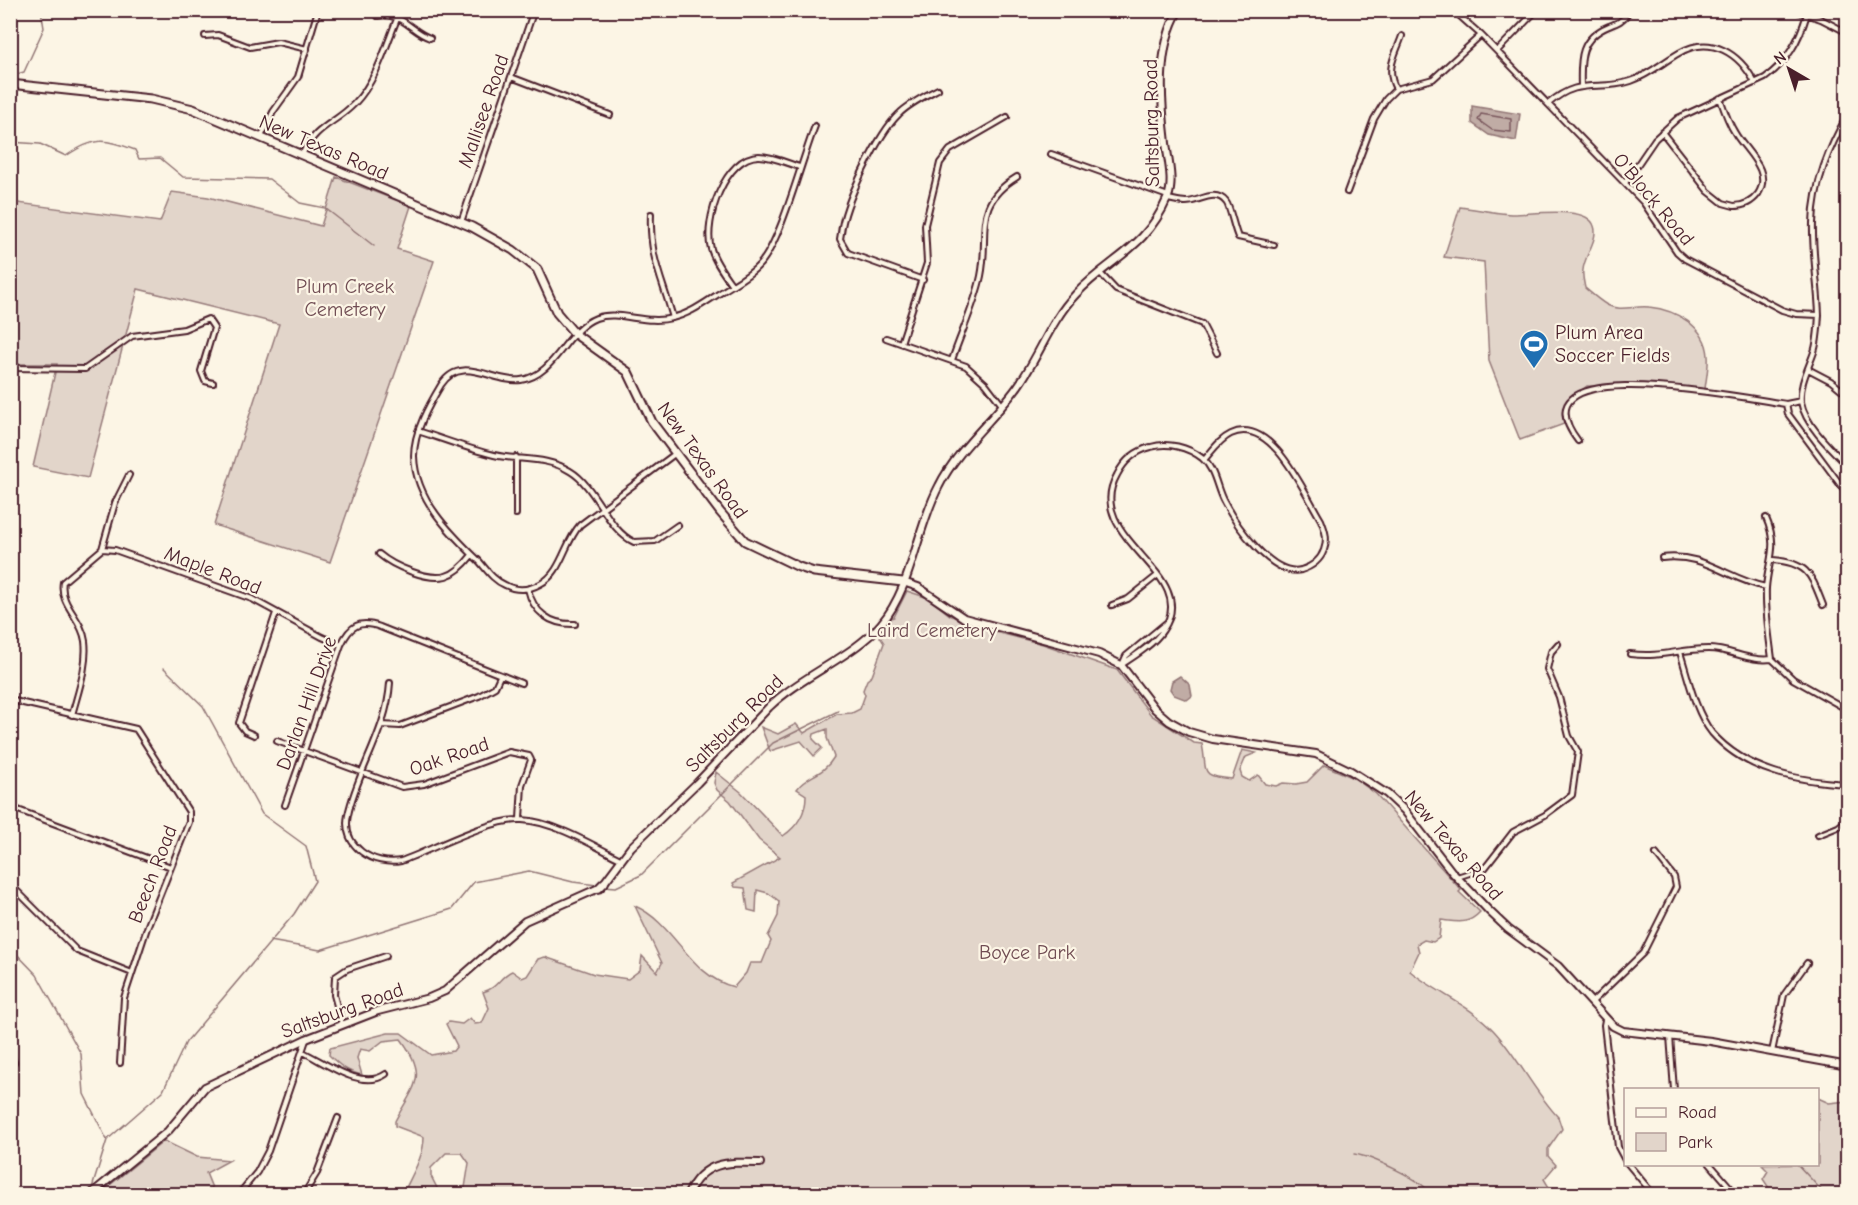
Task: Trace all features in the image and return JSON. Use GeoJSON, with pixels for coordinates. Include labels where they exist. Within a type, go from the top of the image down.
{"type":"FeatureCollection","features":[{"type":"Feature","properties":{"kind":"main road","name":"Saltsburg Road"},"geometry":{"type":"LineString","coordinates":[[91,1194],[168,1131],[205,1087],[306,1039],[378,1011],[429,998],[444,991],[525,921],[602,885],[620,859],[781,695],[865,640],[880,626],[890,613],[903,582],[938,487],[953,463],[1016,389],[1068,303],[1100,273],[1148,234],[1168,197],[1170,174],[1163,101],[1164,62],[1168,34],[1178,11]]}},
{"type":"Feature","properties":{"kind":"main road","name":"New Texas Road"},"geometry":{"type":"LineString","coordinates":[[10,84],[170,102],[261,137],[489,236],[532,264],[542,279],[557,313],[575,334],[628,372],[648,415],[720,512],[745,541],[782,560],[814,572],[903,582],[918,587],[963,618],[1099,654],[1121,665],[1160,715],[1189,732],[1219,740],[1316,754],[1373,784],[1404,810],[1457,877],[1502,924],[1558,966],[1605,1020],[1623,1031],[1670,1035],[1848,1066]]}},
{"type":"Feature","properties":{"kind":"main road"},"geometry":{"type":"LineString","coordinates":[[688,1194],[699,1174],[714,1166],[760,1163]]}},
{"type":"Feature","properties":{"kind":"street"},"geometry":{"type":"LineString","coordinates":[[261,137],[273,112],[298,77],[318,10]]}},
{"type":"Feature","properties":{"kind":"street","name":"Mallisee Road"},"geometry":{"type":"LineString","coordinates":[[460,222],[534,10]]}},
{"type":"Feature","properties":{"kind":"street","name":"O'Block Road"},"geometry":{"type":"LineString","coordinates":[[1453,10],[1481,34],[1648,208],[1671,246],[1685,259],[1782,310],[1796,314],[1819,315]]}},
{"type":"Feature","properties":{"kind":"street"},"geometry":{"type":"LineString","coordinates":[[1497,51],[1538,10]]}},
{"type":"Feature","properties":{"kind":"street"},"geometry":{"type":"LineString","coordinates":[[1794,10],[1847,32]]}},
{"type":"Feature","properties":{"kind":"street"},"geometry":{"type":"LineString","coordinates":[[1581,86],[1580,61],[1584,45],[1597,32],[1623,20],[1628,13]]}},
{"type":"Feature","properties":{"kind":"street"},"geometry":{"type":"LineString","coordinates":[[1624,183],[1662,132],[1683,114],[1755,83],[1772,73],[1786,59],[1801,34],[1807,14]]}},
{"type":"Feature","properties":{"kind":"street"},"geometry":{"type":"LineString","coordinates":[[378,16],[387,15],[411,24],[430,38]]}},
{"type":"Feature","properties":{"kind":"street"},"geometry":{"type":"LineString","coordinates":[[302,156],[313,135],[358,99],[381,60],[397,19]]}},
{"type":"Feature","properties":{"kind":"street"},"geometry":{"type":"LineString","coordinates":[[1347,192],[1377,112],[1396,89],[1434,79],[1481,34]]}},
{"type":"Feature","properties":{"kind":"street"},"geometry":{"type":"LineString","coordinates":[[206,36],[218,35],[250,47],[278,42],[307,49]]}},
{"type":"Feature","properties":{"kind":"street"},"geometry":{"type":"LineString","coordinates":[[1396,89],[1390,79],[1390,71],[1402,36]]}},
{"type":"Feature","properties":{"kind":"street"},"geometry":{"type":"LineString","coordinates":[[1548,104],[1565,91],[1581,86],[1632,81],[1680,52],[1700,46],[1715,47],[1735,55],[1745,64],[1755,83]]}},
{"type":"Feature","properties":{"kind":"street"},"geometry":{"type":"LineString","coordinates":[[511,77],[610,115]]}},
{"type":"Feature","properties":{"kind":"street"},"geometry":{"type":"LineString","coordinates":[[923,280],[848,253],[840,240],[864,170],[888,127],[907,107],[938,89]]}},
{"type":"Feature","properties":{"kind":"street"},"geometry":{"type":"LineString","coordinates":[[1662,132],[1713,196],[1734,206],[1750,202],[1761,189],[1762,175],[1758,165],[1735,134],[1720,98]]}},
{"type":"Feature","properties":{"kind":"street"},"geometry":{"type":"LineString","coordinates":[[1848,114],[1827,153],[1814,206],[1813,244],[1819,315],[1818,336],[1801,401],[1805,414],[1848,466]]}},
{"type":"Feature","properties":{"kind":"street"},"geometry":{"type":"LineString","coordinates":[[901,343],[923,280],[928,256],[925,225],[940,163],[950,150],[1007,117]]}},
{"type":"Feature","properties":{"kind":"street"},"geometry":{"type":"LineString","coordinates":[[676,453],[603,507],[574,532],[551,576],[528,589],[505,586],[494,579],[459,543],[425,497],[415,466],[414,454],[418,431],[447,377],[471,369],[510,380],[533,377],[550,363],[575,334],[589,322],[607,315],[654,322],[673,318],[694,310],[756,269],[767,255],[814,126]]}},
{"type":"Feature","properties":{"kind":"street"},"geometry":{"type":"LineString","coordinates":[[1050,154],[1186,202],[1208,196],[1221,198],[1228,206],[1230,219],[1238,237],[1274,245]]}},
{"type":"Feature","properties":{"kind":"street"},"geometry":{"type":"LineString","coordinates":[[732,285],[711,249],[709,230],[727,177],[742,161],[758,156],[799,167]]}},
{"type":"Feature","properties":{"kind":"street"},"geometry":{"type":"LineString","coordinates":[[952,360],[981,273],[986,210],[997,191],[1017,177]]}},
{"type":"Feature","properties":{"kind":"street"},"geometry":{"type":"LineString","coordinates":[[651,214],[650,239],[653,259],[673,318]]}},
{"type":"Feature","properties":{"kind":"street"},"geometry":{"type":"LineString","coordinates":[[1100,273],[1116,290],[1202,324],[1217,353]]}},
{"type":"Feature","properties":{"kind":"street"},"geometry":{"type":"LineString","coordinates":[[10,368],[86,369],[132,336],[184,329],[208,319],[214,328],[201,371],[205,381],[213,383]]}},
{"type":"Feature","properties":{"kind":"street"},"geometry":{"type":"LineString","coordinates":[[886,338],[952,360],[975,373],[1003,406]]}},
{"type":"Feature","properties":{"kind":"street"},"geometry":{"type":"LineString","coordinates":[[1808,369],[1831,381],[1848,395]]}},
{"type":"Feature","properties":{"kind":"street"},"geometry":{"type":"LineString","coordinates":[[1578,441],[1567,427],[1565,412],[1569,402],[1587,390],[1617,385],[1663,387],[1786,404],[1801,401]]}},
{"type":"Feature","properties":{"kind":"street"},"geometry":{"type":"LineString","coordinates":[[1786,404],[1788,414],[1848,495]]}},
{"type":"Feature","properties":{"kind":"street"},"geometry":{"type":"LineString","coordinates":[[418,431],[492,454],[541,459],[572,471],[582,480],[625,537],[634,543],[655,541],[678,525]]}},
{"type":"Feature","properties":{"kind":"street"},"geometry":{"type":"LineString","coordinates":[[1121,665],[1126,656],[1167,623],[1171,599],[1158,575],[1118,527],[1111,503],[1113,482],[1131,457],[1154,446],[1179,446],[1204,460],[1211,469],[1230,513],[1268,561],[1277,567],[1294,572],[1317,562],[1326,543],[1326,531],[1270,441],[1258,433],[1240,431],[1225,437],[1204,460]]}},
{"type":"Feature","properties":{"kind":"street"},"geometry":{"type":"LineString","coordinates":[[516,458],[516,514]]}},
{"type":"Feature","properties":{"kind":"street"},"geometry":{"type":"LineString","coordinates":[[72,715],[83,669],[86,643],[79,621],[62,597],[63,582],[102,549],[115,503],[129,475]]}},
{"type":"Feature","properties":{"kind":"street"},"geometry":{"type":"LineString","coordinates":[[1766,518],[1771,529],[1773,560],[1766,587],[1772,658],[1793,679],[1848,710]]}},
{"type":"Feature","properties":{"kind":"street","name":"Maple Road"},"geometry":{"type":"LineString","coordinates":[[102,549],[115,550],[239,594],[341,645]]}},
{"type":"Feature","properties":{"kind":"street"},"geometry":{"type":"LineString","coordinates":[[379,554],[388,562],[426,575],[440,577],[449,575],[462,567],[472,555]]}},
{"type":"Feature","properties":{"kind":"street"},"geometry":{"type":"LineString","coordinates":[[1662,558],[1678,555],[1693,558],[1714,565],[1750,584],[1766,587]]}},
{"type":"Feature","properties":{"kind":"street"},"geometry":{"type":"LineString","coordinates":[[1773,560],[1797,564],[1808,573],[1817,584],[1823,605]]}},
{"type":"Feature","properties":{"kind":"street"},"geometry":{"type":"LineString","coordinates":[[1112,605],[1128,599],[1158,575]]}},
{"type":"Feature","properties":{"kind":"street"},"geometry":{"type":"LineString","coordinates":[[528,589],[533,606],[539,613],[558,621],[575,624]]}},
{"type":"Feature","properties":{"kind":"street"},"geometry":{"type":"LineString","coordinates":[[254,735],[245,731],[239,723],[276,613]]}},
{"type":"Feature","properties":{"kind":"street","name":"Darlan Hill Drive"},"geometry":{"type":"LineString","coordinates":[[285,805],[341,645],[352,628],[368,623],[520,684]]}},
{"type":"Feature","properties":{"kind":"street"},"geometry":{"type":"LineString","coordinates":[[1457,877],[1485,868],[1513,832],[1545,815],[1572,795],[1578,752],[1569,736],[1560,697],[1547,669],[1551,652],[1558,644]]}},
{"type":"Feature","properties":{"kind":"street"},"geometry":{"type":"LineString","coordinates":[[1630,654],[1653,657],[1708,649],[1732,651],[1755,659],[1772,658]]}},
{"type":"Feature","properties":{"kind":"street"},"geometry":{"type":"LineString","coordinates":[[1680,652],[1701,712],[1712,732],[1733,752],[1755,765],[1793,777],[1848,784]]}},
{"type":"Feature","properties":{"kind":"street"},"geometry":{"type":"LineString","coordinates":[[382,725],[400,726],[479,696],[495,687],[500,676]]}},
{"type":"Feature","properties":{"kind":"street"},"geometry":{"type":"LineString","coordinates":[[390,683],[382,725],[348,815],[350,835],[356,847],[379,861],[401,861],[484,829],[520,819],[563,832],[620,859]]}},
{"type":"Feature","properties":{"kind":"street","name":"Beech Road"},"geometry":{"type":"LineString","coordinates":[[10,700],[126,726],[140,733],[189,812],[189,822],[122,1005],[120,1063]]}},
{"type":"Feature","properties":{"kind":"street","name":"Oak Road"},"geometry":{"type":"LineString","coordinates":[[277,741],[389,783],[411,787],[509,752],[529,756],[531,760],[522,785],[520,819]]}},
{"type":"Feature","properties":{"kind":"street"},"geometry":{"type":"LineString","coordinates":[[10,807],[171,867]]}},
{"type":"Feature","properties":{"kind":"street"},"geometry":{"type":"LineString","coordinates":[[1818,835],[1838,827],[1848,819]]}},
{"type":"Feature","properties":{"kind":"street"},"geometry":{"type":"LineString","coordinates":[[1592,1003],[1643,953],[1676,887],[1674,877],[1656,854]]}},
{"type":"Feature","properties":{"kind":"street"},"geometry":{"type":"LineString","coordinates":[[10,884],[77,951],[132,973]]}},
{"type":"Feature","properties":{"kind":"street"},"geometry":{"type":"LineString","coordinates":[[342,1025],[334,995],[335,977],[347,969],[386,956]]}},
{"type":"Feature","properties":{"kind":"street"},"geometry":{"type":"LineString","coordinates":[[1772,1053],[1784,995],[1807,963]]}},
{"type":"Feature","properties":{"kind":"street"},"geometry":{"type":"LineString","coordinates":[[1605,1020],[1618,1147],[1624,1158]]}},
{"type":"Feature","properties":{"kind":"street"},"geometry":{"type":"LineString","coordinates":[[1670,1035],[1674,1088]]}},
{"type":"Feature","properties":{"kind":"street"},"geometry":{"type":"LineString","coordinates":[[239,1194],[262,1163],[306,1039]]}},
{"type":"Feature","properties":{"kind":"street"},"geometry":{"type":"LineString","coordinates":[[10,1051],[14,1062]]}},
{"type":"Feature","properties":{"kind":"street"},"geometry":{"type":"LineString","coordinates":[[303,1052],[350,1076],[368,1080],[386,1074]]}},
{"type":"Feature","properties":{"kind":"street"},"geometry":{"type":"LineString","coordinates":[[304,1194],[318,1173],[338,1119]]}},
{"type":"Feature","properties":{"kind":"street"},"geometry":{"type":"LineString","coordinates":[[1630,1166],[1653,1194]]}},
{"type":"Feature","properties":{"kind":"street"},"geometry":{"type":"LineString","coordinates":[[1712,1166],[1736,1194]]}},
{"type":"Feature","properties":{"kind":"green space","name":"Plum Creek Cemetery"},"geometry":{"type":"Polygon","coordinates":[[[336,177],[411,206],[397,249],[434,261],[330,562],[214,525],[279,324],[138,289],[88,478],[33,467],[57,364],[11,364],[11,202],[160,222],[172,192],[208,197],[321,226],[336,177]]]}},
{"type":"Feature","properties":{"kind":"green space"},"geometry":{"type":"Polygon","coordinates":[[[1460,207],[1511,214],[1569,213],[1589,219],[1594,226],[1595,236],[1583,270],[1585,288],[1612,307],[1659,309],[1688,321],[1702,336],[1706,345],[1708,369],[1705,389],[1587,386],[1566,402],[1564,424],[1520,440],[1489,361],[1484,262],[1444,257],[1460,207]]]}},
{"type":"Feature","properties":{"kind":"green space","name":"Boyce Park"},"geometry":{"type":"Polygon","coordinates":[[[907,591],[928,598],[950,615],[972,626],[1043,644],[1117,670],[1151,715],[1194,743],[1202,744],[1205,767],[1209,774],[1232,779],[1242,750],[1256,753],[1246,757],[1240,771],[1242,777],[1249,781],[1258,775],[1265,784],[1276,786],[1283,783],[1307,782],[1324,765],[1354,778],[1376,794],[1461,890],[1459,892],[1480,912],[1467,921],[1441,920],[1439,938],[1433,942],[1424,940],[1417,944],[1419,952],[1410,971],[1485,1022],[1511,1052],[1558,1117],[1562,1129],[1548,1149],[1548,1156],[1556,1165],[1544,1179],[1550,1189],[1562,1194],[464,1194],[469,1163],[462,1153],[446,1153],[431,1168],[431,1176],[437,1188],[434,1194],[403,1194],[419,1159],[424,1137],[395,1126],[395,1121],[416,1081],[415,1063],[410,1052],[401,1039],[383,1041],[370,1051],[360,1049],[357,1058],[362,1075],[336,1062],[329,1055],[330,1048],[388,1033],[401,1033],[431,1055],[453,1051],[457,1046],[446,1024],[449,1022],[462,1024],[470,1018],[475,1024],[482,1023],[489,1008],[483,992],[492,988],[512,971],[522,978],[527,976],[538,959],[545,957],[594,974],[628,979],[640,970],[642,956],[657,972],[662,963],[635,906],[661,924],[705,972],[718,981],[734,987],[746,973],[750,963],[762,963],[771,941],[768,936],[778,916],[779,901],[768,893],[757,890],[756,912],[748,910],[745,888],[735,887],[733,883],[780,857],[759,840],[730,801],[717,790],[714,783],[716,772],[741,792],[783,836],[793,828],[803,813],[806,802],[806,795],[797,789],[806,780],[825,768],[834,757],[827,738],[827,729],[814,734],[813,739],[822,748],[814,756],[801,741],[770,751],[761,727],[778,734],[796,724],[804,733],[837,714],[852,713],[860,709],[865,695],[863,690],[867,680],[872,676],[884,643],[880,637],[891,618],[894,617],[907,591]]]}},
{"type":"Feature","properties":{"kind":"green space"},"geometry":{"type":"Polygon","coordinates":[[[1845,1072],[1848,1073],[1847,1194],[1795,1194],[1791,1189],[1785,1194],[1773,1194],[1763,1179],[1768,1171],[1763,1166],[1819,1166],[1819,1098],[1829,1103],[1847,1101],[1845,1072]]]}},
{"type":"Feature","properties":{"kind":"green space"},"geometry":{"type":"Polygon","coordinates":[[[164,1141],[197,1157],[230,1160],[206,1173],[212,1188],[203,1194],[99,1194],[164,1141]]]}},
{"type":"Feature","properties":{"kind":"water"},"geometry":{"type":"Polygon","coordinates":[[[1472,106],[1520,114],[1516,141],[1489,135],[1472,123],[1472,106]]]}},
{"type":"Feature","properties":{"kind":"water"},"geometry":{"type":"Polygon","coordinates":[[[1180,676],[1190,685],[1192,696],[1187,700],[1174,695],[1170,689],[1172,681],[1180,676]]]}},
{"type":"Feature","properties":{"kind":"waterway"},"geometry":{"type":"LineString","coordinates":[[10,75],[12,71],[17,74],[24,72],[44,28],[41,10]]}},
{"type":"Feature","properties":{"kind":"waterway"},"geometry":{"type":"LineString","coordinates":[[10,142],[40,144],[66,156],[84,145],[99,141],[115,143],[135,150],[139,159],[160,158],[183,177],[269,179],[300,203],[325,208],[374,246]]}},
{"type":"Feature","properties":{"kind":"waterway"},"geometry":{"type":"LineString","coordinates":[[85,1194],[92,1188],[107,1140],[163,1091],[186,1042],[294,914],[315,881],[306,846],[262,814],[203,706],[164,668]]}},
{"type":"Feature","properties":{"kind":"waterway"},"geometry":{"type":"LineString","coordinates":[[604,886],[616,887],[641,875],[773,743],[838,711]]}},
{"type":"Feature","properties":{"kind":"waterway"},"geometry":{"type":"LineString","coordinates":[[270,941],[320,950],[452,909],[474,882],[529,871],[573,882],[597,885]]}},
{"type":"Feature","properties":{"kind":"waterway"},"geometry":{"type":"LineString","coordinates":[[10,947],[37,975],[81,1054],[84,1094],[107,1140]]}},
{"type":"Feature","properties":{"kind":"waterway"},"geometry":{"type":"LineString","coordinates":[[1354,1154],[1372,1159],[1408,1176],[1430,1194]]}},
{"type":"Feature","properties":{"kind":"waterway"},"geometry":{"type":"LineString","coordinates":[[1799,1166],[1825,1194]]}},
{"type":"Feature","properties":{"kind":"place","name":"Plum Area Soccer Fields"},"geometry":{"type":"Point","coordinates":[1534,370]}},
{"type":"Feature","properties":{"kind":"park label","name":"Laird Cemetery"},"geometry":{"type":"Point","coordinates":[932,630]}}]}
